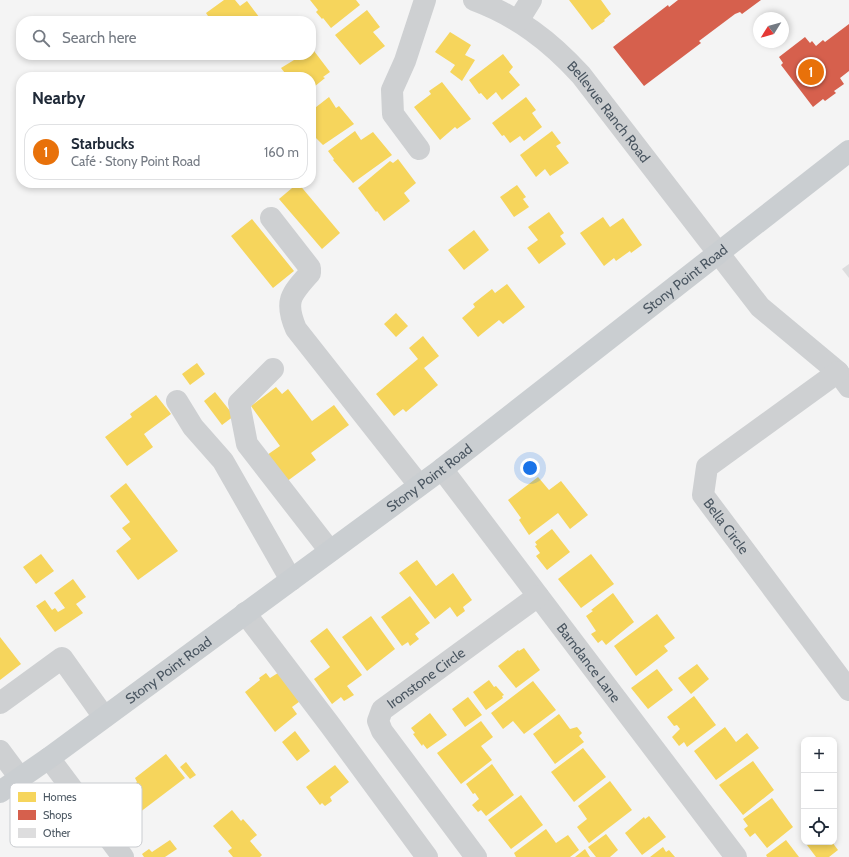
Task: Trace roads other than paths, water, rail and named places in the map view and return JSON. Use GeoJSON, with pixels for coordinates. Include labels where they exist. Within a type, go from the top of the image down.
{"type":"FeatureCollection","features":[{"type":"Feature","properties":{"kind":"main road","name":"Stony Point Road"},"geometry":{"type":"LineString","coordinates":[[13,783],[442,469],[849,152]]}},
{"type":"Feature","properties":{"kind":"main road","name":"Stony Point Road"},"geometry":{"type":"LineString","coordinates":[[0,792],[10,785]]}},
{"type":"Feature","properties":{"kind":"street"},"geometry":{"type":"LineString","coordinates":[[419,149],[393,114],[392,90],[406,61],[425,0]]}},
{"type":"Feature","properties":{"kind":"street","name":"Bellevue Ranch Road"},"geometry":{"type":"LineString","coordinates":[[474,0],[495,8],[518,21],[544,38],[563,56],[581,75],[718,253]]}},
{"type":"Feature","properties":{"kind":"street"},"geometry":{"type":"LineString","coordinates":[[518,21],[531,0]]}},
{"type":"Feature","properties":{"kind":"street"},"geometry":{"type":"LineString","coordinates":[[271,218],[310,268],[310,273],[292,293],[289,306],[291,318],[296,329],[419,485]]}},
{"type":"Feature","properties":{"kind":"street","name":"Bella Circle"},"geometry":{"type":"LineString","coordinates":[[718,253],[760,307],[843,379],[707,467],[703,495],[849,690]]}},
{"type":"Feature","properties":{"kind":"street"},"geometry":{"type":"LineString","coordinates":[[273,369],[239,403],[247,444],[330,551]]}},
{"type":"Feature","properties":{"kind":"street"},"geometry":{"type":"LineString","coordinates":[[177,401],[192,427],[223,461],[291,580]]}},
{"type":"Feature","properties":{"kind":"street","name":"Barndance Lane"},"geometry":{"type":"LineString","coordinates":[[442,469],[736,857]]}},
{"type":"Feature","properties":{"kind":"street","name":"Ironstone Circle"},"geometry":{"type":"LineString","coordinates":[[476,857],[382,731],[378,721],[382,710],[538,596]]}},
{"type":"Feature","properties":{"kind":"street"},"geometry":{"type":"LineString","coordinates":[[245,613],[427,857]]}},
{"type":"Feature","properties":{"kind":"street"},"geometry":{"type":"LineString","coordinates":[[0,703],[62,658],[104,717]]}},
{"type":"Feature","properties":{"kind":"street"},"geometry":{"type":"LineString","coordinates":[[0,751],[20,778]]}},
{"type":"Feature","properties":{"kind":"street"},"geometry":{"type":"LineString","coordinates":[[49,758],[68,783]]}},
{"type":"Feature","properties":{"kind":"street"},"geometry":{"type":"LineString","coordinates":[[116,847],[123,857]]}},
{"type":"Feature","properties":{"kind":"place","name":"Starbucks"},"geometry":{"type":"Point","coordinates":[811,72]}}]}
